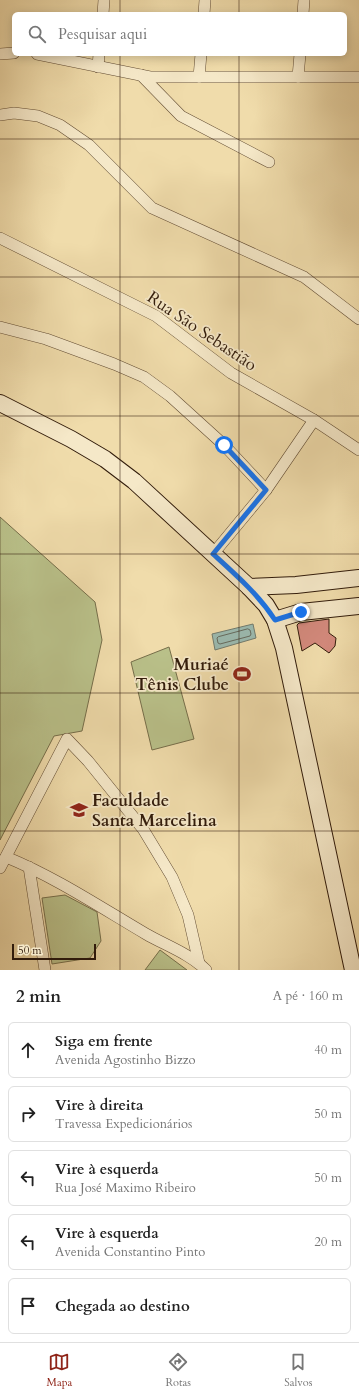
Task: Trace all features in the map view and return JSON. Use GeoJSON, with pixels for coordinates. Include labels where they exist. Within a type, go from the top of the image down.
{"type":"FeatureCollection","features":[{"type":"Feature","properties":{"kind":"street"},"geometry":{"type":"LineString","coordinates":[[103,12],[104,0]]}},
{"type":"Feature","properties":{"kind":"street"},"geometry":{"type":"LineString","coordinates":[[204,12],[205,0]]}},
{"type":"Feature","properties":{"kind":"street"},"geometry":{"type":"LineString","coordinates":[[303,12],[304,0]]}},
{"type":"Feature","properties":{"kind":"street"},"geometry":{"type":"LineString","coordinates":[[0,54],[12,53]]}},
{"type":"Feature","properties":{"kind":"street"},"geometry":{"type":"LineString","coordinates":[[46,56],[150,77],[359,77]]}},
{"type":"Feature","properties":{"kind":"street"},"geometry":{"type":"LineString","coordinates":[[98,67],[99,56]]}},
{"type":"Feature","properties":{"kind":"street"},"geometry":{"type":"LineString","coordinates":[[199,77],[201,56]]}},
{"type":"Feature","properties":{"kind":"street"},"geometry":{"type":"LineString","coordinates":[[298,77],[300,56]]}},
{"type":"Feature","properties":{"kind":"street"},"geometry":{"type":"LineString","coordinates":[[141,75],[181,116],[269,162]]}},
{"type":"Feature","properties":{"kind":"street"},"geometry":{"type":"LineString","coordinates":[[0,115],[14,113],[38,116],[60,125],[89,146],[152,208],[304,277],[359,318]]}},
{"type":"Feature","properties":{"kind":"street","name":"Rua São Sebastião"},"geometry":{"type":"LineString","coordinates":[[0,238],[156,316],[231,373],[314,420],[359,450]]}},
{"type":"Feature","properties":{"kind":"street"},"geometry":{"type":"LineString","coordinates":[[0,327],[53,342],[114,364],[144,377],[170,396],[224,445],[266,490]]}},
{"type":"Feature","properties":{"kind":"street"},"geometry":{"type":"LineString","coordinates":[[0,403],[71,439],[105,459],[134,481],[249,587],[266,605],[275,620],[284,648],[353,941],[353,970]]}},
{"type":"Feature","properties":{"kind":"street"},"geometry":{"type":"LineString","coordinates":[[213,554],[266,490],[314,420]]}},
{"type":"Feature","properties":{"kind":"street"},"geometry":{"type":"LineString","coordinates":[[249,587],[296,585],[359,578]]}},
{"type":"Feature","properties":{"kind":"street"},"geometry":{"type":"LineString","coordinates":[[275,620],[301,612],[359,606]]}},
{"type":"Feature","properties":{"kind":"street"},"geometry":{"type":"LineString","coordinates":[[0,868],[67,739],[88,761],[143,829],[172,877],[188,915],[203,967]]}},
{"type":"Feature","properties":{"kind":"street"},"geometry":{"type":"LineString","coordinates":[[6,857],[29,867],[203,967]]}},
{"type":"Feature","properties":{"kind":"street"},"geometry":{"type":"LineString","coordinates":[[29,867],[45,970]]}},
{"type":"Feature","properties":{"kind":"green space"},"geometry":{"type":"Polygon","coordinates":[[[0,517],[95,602],[102,640],[82,731],[54,736],[0,840],[0,517]]]}},
{"type":"Feature","properties":{"kind":"green space"},"geometry":{"type":"Polygon","coordinates":[[[169,647],[194,739],[152,750],[131,662],[169,647]]]}},
{"type":"Feature","properties":{"kind":"green space"},"geometry":{"type":"Polygon","coordinates":[[[65,895],[97,912],[101,941],[90,958],[52,964],[42,898],[65,895]]]}},
{"type":"Feature","properties":{"kind":"green space"},"geometry":{"type":"Polygon","coordinates":[[[160,950],[187,970],[145,970],[160,950]]]}},
{"type":"Feature","properties":{"kind":"water"},"geometry":{"type":"Polygon","coordinates":[[[253,624],[256,638],[215,650],[212,634],[253,624]]]}},
{"type":"Feature","properties":{"kind":"building"},"geometry":{"type":"Polygon","coordinates":[[[329,619],[329,633],[336,638],[335,646],[329,653],[315,643],[302,651],[297,625],[299,623],[329,619]]]}},
{"type":"Feature","properties":{"kind":"place","name":"Muriaé Tênis Clube"},"geometry":{"type":"Point","coordinates":[242,674]}},
{"type":"Feature","properties":{"kind":"place","name":"Faculdade Santa Marcelina"},"geometry":{"type":"Point","coordinates":[79,810]}},
{"type":"Feature","properties":{"kind":"route"},"geometry":{"type":"LineString","coordinates":[[224,445],[266,490],[213,554],[266,605],[275,620],[301,612]]}}]}
